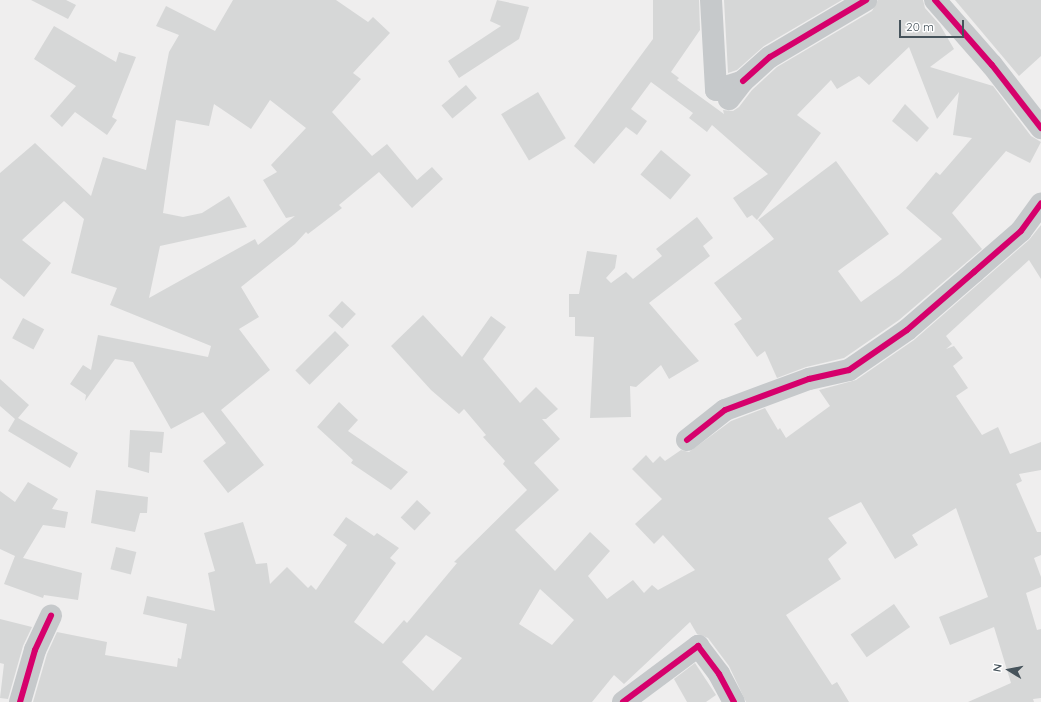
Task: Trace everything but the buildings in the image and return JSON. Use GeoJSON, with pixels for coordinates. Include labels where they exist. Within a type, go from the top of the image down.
{"type":"FeatureCollection","features":[{"type":"Feature","properties":{"kind":"street"},"geometry":{"type":"LineString","coordinates":[[711,0],[716,90],[743,81]]}},
{"type":"Feature","properties":{"kind":"street"},"geometry":{"type":"LineString","coordinates":[[729,99],[743,81],[770,57],[866,0]]}},
{"type":"Feature","properties":{"kind":"street"},"geometry":{"type":"LineString","coordinates":[[935,0],[992,64],[1041,128]]}},
{"type":"Feature","properties":{"kind":"street"},"geometry":{"type":"LineString","coordinates":[[687,440],[725,410],[809,379],[849,370],[907,330],[957,287],[1021,230],[1041,203]]}},
{"type":"Feature","properties":{"kind":"street"},"geometry":{"type":"LineString","coordinates":[[20,702],[35,650],[51,616]]}},
{"type":"Feature","properties":{"kind":"street"},"geometry":{"type":"LineString","coordinates":[[623,702],[698,646],[719,674],[734,702]]}},
{"type":"Feature","properties":{"kind":"cycle path"},"geometry":{"type":"LineString","coordinates":[[743,81],[770,57],[866,0]]}},
{"type":"Feature","properties":{"kind":"cycle path"},"geometry":{"type":"LineString","coordinates":[[935,0],[992,65],[1041,128]]}},
{"type":"Feature","properties":{"kind":"cycle path"},"geometry":{"type":"LineString","coordinates":[[687,440],[725,410],[809,379],[849,370],[907,330],[974,272],[1021,231],[1041,203]]}},
{"type":"Feature","properties":{"kind":"cycle path"},"geometry":{"type":"LineString","coordinates":[[20,702],[35,650],[51,616]]}},
{"type":"Feature","properties":{"kind":"cycle path"},"geometry":{"type":"LineString","coordinates":[[623,702],[698,646],[719,674],[734,702]]}}]}
